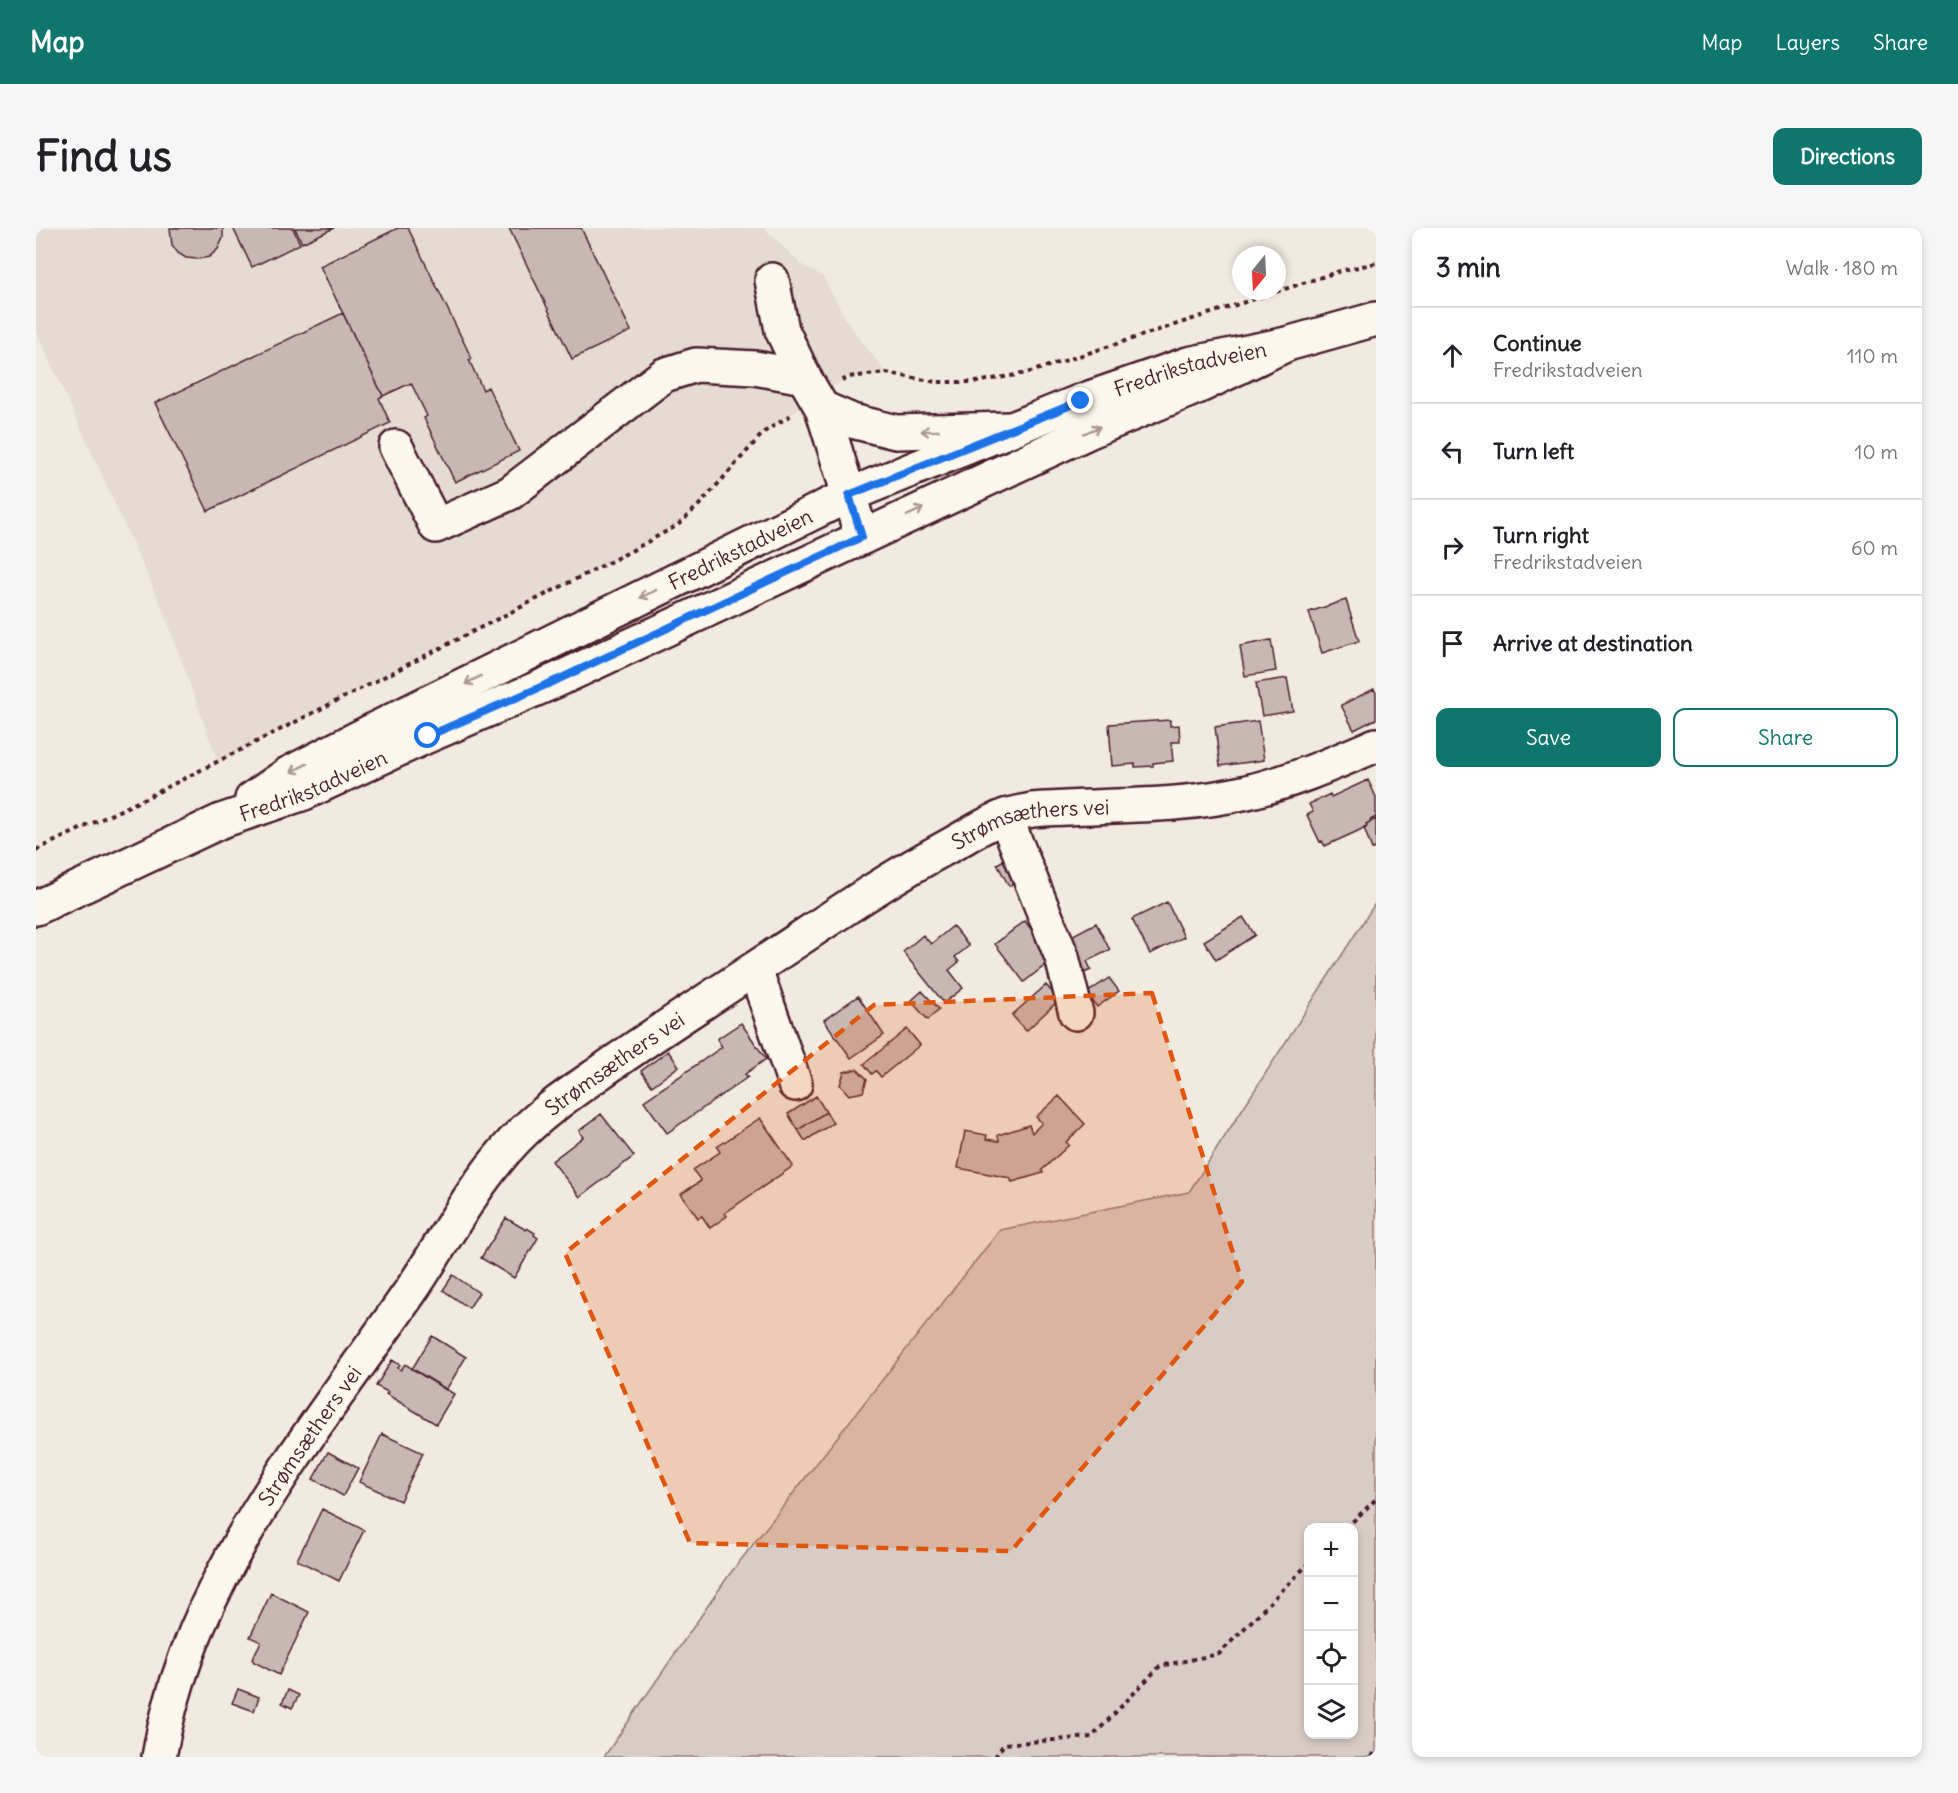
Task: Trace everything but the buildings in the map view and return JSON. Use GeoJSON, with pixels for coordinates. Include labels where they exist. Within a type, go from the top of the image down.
{"type":"FeatureCollection","features":[{"type":"Feature","properties":{"kind":"main road"},"geometry":{"type":"LineString","coordinates":[[772,280],[783,330],[814,394],[862,537]]}},
{"type":"Feature","properties":{"kind":"main road","name":"Fredrikstadveien"},"geometry":{"type":"LineString","coordinates":[[221,820],[288,774],[849,495],[1081,401],[1188,364],[1287,344],[1376,319]]}},
{"type":"Feature","properties":{"kind":"main road","name":"Fredrikstadveien"},"geometry":{"type":"LineString","coordinates":[[36,908],[221,820],[304,793],[557,680],[1088,432],[1197,387],[1287,344]]}},
{"type":"Feature","properties":{"kind":"main road"},"geometry":{"type":"LineString","coordinates":[[396,447],[436,526],[510,493],[664,375],[696,365],[755,368],[814,394],[852,421],[896,432],[1010,429]]}},
{"type":"Feature","properties":{"kind":"main road","name":"Strømsæthers vei"},"geometry":{"type":"LineString","coordinates":[[159,1757],[164,1725],[177,1678],[199,1621],[230,1558],[271,1490],[413,1288],[492,1166],[523,1132],[554,1105],[633,1048],[859,900],[924,859],[1005,816],[1032,810],[1201,800],[1247,792],[1326,767],[1376,745]]}},
{"type":"Feature","properties":{"kind":"main road"},"geometry":{"type":"LineString","coordinates":[[1005,816],[1062,957],[1076,1013]]}},
{"type":"Feature","properties":{"kind":"main road"},"geometry":{"type":"LineString","coordinates":[[755,969],[795,1084]]}},
{"type":"Feature","properties":{"kind":"path"},"geometry":{"type":"LineString","coordinates":[[36,850],[218,762],[678,525],[702,502],[764,432],[814,394],[848,377],[886,373],[936,382],[976,382],[1027,373],[1340,271],[1376,263]]}},
{"type":"Feature","properties":{"kind":"path"},"geometry":{"type":"LineString","coordinates":[[1350,1523],[1376,1499]]}},
{"type":"Feature","properties":{"kind":"path"},"geometry":{"type":"LineString","coordinates":[[995,1757],[1004,1744],[1092,1737],[1160,1666],[1219,1654],[1304,1568]]}},
{"type":"Feature","properties":{"kind":"path"},"geometry":{"type":"LineString","coordinates":[[1372,1757],[1376,1750]]}},
{"type":"Feature","properties":{"kind":"highlighted area"},"geometry":{"type":"Polygon","coordinates":[[[1152,993],[1242,1282],[1011,1551],[690,1543],[565,1253],[874,1005],[1152,993]]]}},
{"type":"Feature","properties":{"kind":"shaded area"},"geometry":{"type":"Polygon","coordinates":[[[36,228],[764,228],[802,265],[823,277],[848,323],[886,373],[848,377],[764,432],[702,502],[678,525],[218,762],[164,612],[36,330],[36,228]]]}},
{"type":"Feature","properties":{"kind":"shaded area"},"geometry":{"type":"Polygon","coordinates":[[[1376,902],[1376,1757],[604,1757],[729,1575],[1000,1230],[1189,1192],[1376,902]]]}},
{"type":"Feature","properties":{"kind":"route"},"geometry":{"type":"LineString","coordinates":[[428,736],[557,680],[862,537],[849,495],[1081,401]]}}]}
